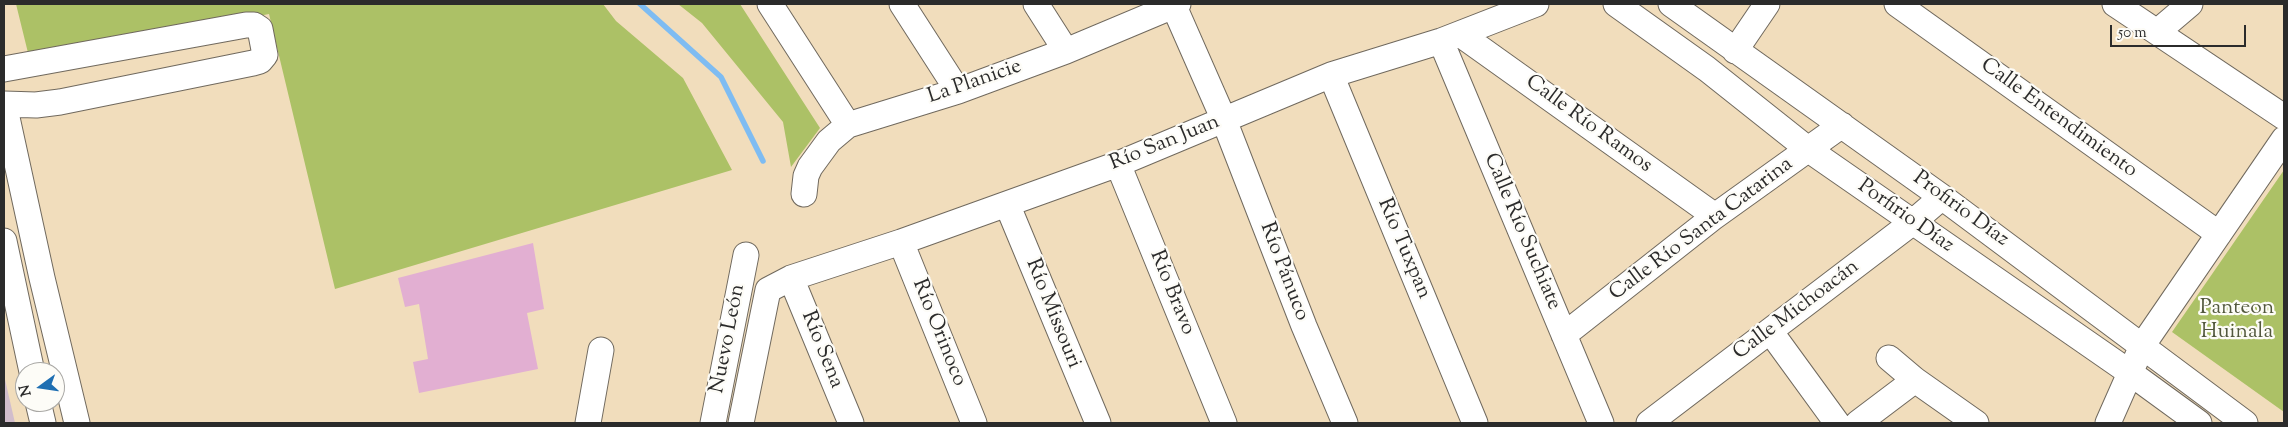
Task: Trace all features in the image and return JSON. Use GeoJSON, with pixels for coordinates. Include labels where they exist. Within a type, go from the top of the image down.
{"type":"FeatureCollection","features":[{"type":"Feature","properties":{"kind":"street"},"geometry":{"type":"LineString","coordinates":[[770,4],[848,125]]}},
{"type":"Feature","properties":{"kind":"street"},"geometry":{"type":"LineString","coordinates":[[902,4],[958,91]]}},
{"type":"Feature","properties":{"kind":"street"},"geometry":{"type":"LineString","coordinates":[[1036,4],[1066,50]]}},
{"type":"Feature","properties":{"kind":"street","name":"La Planicie"},"geometry":{"type":"LineString","coordinates":[[804,194],[806,176],[810,167],[829,141],[848,125],[958,91],[1066,50],[1175,4]]}},
{"type":"Feature","properties":{"kind":"street","name":"Río Pánuco"},"geometry":{"type":"LineString","coordinates":[[1175,4],[1224,120],[1304,326],[1346,423]]}},
{"type":"Feature","properties":{"kind":"street","name":"Río San Juan"},"geometry":{"type":"LineString","coordinates":[[791,278],[901,242],[1118,164],[1331,75],[1451,38],[1536,4]]}},
{"type":"Feature","properties":{"kind":"street","name":"Porfirio Díaz"},"geometry":{"type":"LineString","coordinates":[[1616,4],[1707,69],[1809,150],[2129,372],[2199,423]]}},
{"type":"Feature","properties":{"kind":"street"},"geometry":{"type":"LineString","coordinates":[[1735,51],[1768,4]]}},
{"type":"Feature","properties":{"kind":"street","name":"Calle Entendimiento"},"geometry":{"type":"LineString","coordinates":[[1897,4],[2220,234]]}},
{"type":"Feature","properties":{"kind":"street"},"geometry":{"type":"LineString","coordinates":[[2115,4],[2284,117]]}},
{"type":"Feature","properties":{"kind":"street"},"geometry":{"type":"LineString","coordinates":[[2157,32],[2185,6]]}},
{"type":"Feature","properties":{"kind":"street","name":"Profirio Díaz"},"geometry":{"type":"LineString","coordinates":[[1683,7],[1735,51],[1942,196],[2245,423]]}},
{"type":"Feature","properties":{"kind":"street"},"geometry":{"type":"LineString","coordinates":[[4,69],[246,25],[254,25],[260,29],[265,55],[260,61],[60,102],[36,105],[4,104],[42,278],[77,423]]}},
{"type":"Feature","properties":{"kind":"street","name":"Calle Río Ramos"},"geometry":{"type":"LineString","coordinates":[[1451,38],[1715,216]]}},
{"type":"Feature","properties":{"kind":"street","name":"Calle Río Suchiate"},"geometry":{"type":"LineString","coordinates":[[1451,38],[1564,335],[1601,423]]}},
{"type":"Feature","properties":{"kind":"street"},"geometry":{"type":"LineString","coordinates":[[147,43],[154,83]]}},
{"type":"Feature","properties":{"kind":"street","name":"Río Tuxpan"},"geometry":{"type":"LineString","coordinates":[[1331,75],[1475,423]]}},
{"type":"Feature","properties":{"kind":"street","name":"Calle Río Santa Catarina"},"geometry":{"type":"LineString","coordinates":[[1564,335],[1715,216],[1842,126]]}},
{"type":"Feature","properties":{"kind":"street"},"geometry":{"type":"LineString","coordinates":[[2108,423],[2142,346],[2284,139]]}},
{"type":"Feature","properties":{"kind":"street","name":"Río Bravo"},"geometry":{"type":"LineString","coordinates":[[1118,164],[1224,423]]}},
{"type":"Feature","properties":{"kind":"street","name":"Calle Michoacán"},"geometry":{"type":"LineString","coordinates":[[1649,423],[1913,222],[1942,196]]}},
{"type":"Feature","properties":{"kind":"street","name":"Río Missouri"},"geometry":{"type":"LineString","coordinates":[[1007,204],[1098,423]]}},
{"type":"Feature","properties":{"kind":"street"},"geometry":{"type":"LineString","coordinates":[[4,241],[30,362]]}},
{"type":"Feature","properties":{"kind":"street","name":"Río Orinoco"},"geometry":{"type":"LineString","coordinates":[[901,242],[974,423]]}},
{"type":"Feature","properties":{"kind":"street","name":"Nuevo León"},"geometry":{"type":"LineString","coordinates":[[713,423],[746,255]]}},
{"type":"Feature","properties":{"kind":"street","name":"Nuevo León"},"geometry":{"type":"LineString","coordinates":[[740,423],[768,290],[791,278]]}},
{"type":"Feature","properties":{"kind":"street","name":"Río Sena"},"geometry":{"type":"LineString","coordinates":[[791,278],[851,423]]}},
{"type":"Feature","properties":{"kind":"street"},"geometry":{"type":"LineString","coordinates":[[739,290],[768,290]]}},
{"type":"Feature","properties":{"kind":"street"},"geometry":{"type":"LineString","coordinates":[[1770,331],[1837,423]]}},
{"type":"Feature","properties":{"kind":"street"},"geometry":{"type":"LineString","coordinates":[[588,423],[601,350]]}},
{"type":"Feature","properties":{"kind":"street"},"geometry":{"type":"LineString","coordinates":[[1890,358],[1916,380],[1976,423]]}},
{"type":"Feature","properties":{"kind":"street"},"geometry":{"type":"LineString","coordinates":[[1858,423],[1916,380]]}},
{"type":"Feature","properties":{"kind":"shaded area"},"geometry":{"type":"Polygon","coordinates":[[[4,375],[15,423],[4,423],[4,375]]]}},
{"type":"Feature","properties":{"kind":"green space"},"geometry":{"type":"Polygon","coordinates":[[[16,4],[603,4],[616,21],[683,78],[732,170],[335,289],[269,14],[30,61],[16,4]]]}},
{"type":"Feature","properties":{"kind":"green space"},"geometry":{"type":"Polygon","coordinates":[[[678,4],[740,4],[820,128],[791,167],[783,122],[702,23],[678,4]]]}},
{"type":"Feature","properties":{"kind":"green space","name":"Panteon Huinala"},"geometry":{"type":"Polygon","coordinates":[[[2284,170],[2284,412],[2172,332],[2284,170]]]}},
{"type":"Feature","properties":{"kind":"building"},"geometry":{"type":"Polygon","coordinates":[[[533,243],[544,309],[527,313],[538,369],[419,393],[413,362],[428,359],[419,304],[405,307],[398,278],[533,243]]]}},
{"type":"Feature","properties":{"kind":"waterway"},"geometry":{"type":"LineString","coordinates":[[640,4],[721,77],[763,161]]}}]}
